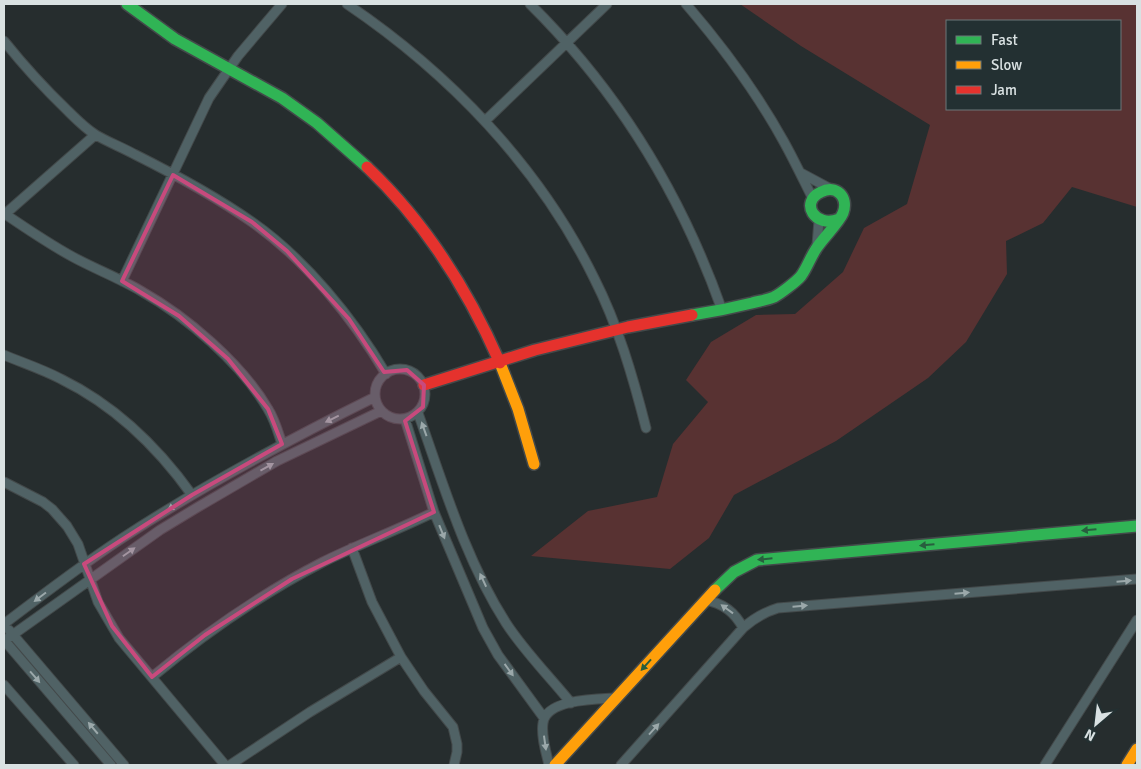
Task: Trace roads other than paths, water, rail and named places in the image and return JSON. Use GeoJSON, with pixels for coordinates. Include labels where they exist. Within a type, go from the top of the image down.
{"type":"FeatureCollection","features":[{"type":"Feature","properties":{"kind":"main road"},"geometry":{"type":"LineString","coordinates":[[127,4],[173,38],[280,97],[304,113],[350,150],[392,190],[429,235],[475,308],[518,406],[534,464]]}},
{"type":"Feature","properties":{"kind":"main road"},"geometry":{"type":"LineString","coordinates":[[424,385],[499,361],[616,330],[722,310],[774,297],[800,277],[816,250],[843,213],[845,207],[844,200],[836,190],[829,188],[817,192],[812,197],[811,210],[820,220],[833,222],[838,219]]}},
{"type":"Feature","properties":{"kind":"main road"},"geometry":{"type":"LineString","coordinates":[[555,765],[726,577],[757,560],[1137,526]]}},
{"type":"Feature","properties":{"kind":"main road"},"geometry":{"type":"LineString","coordinates":[[1127,765],[1137,749]]}},
{"type":"Feature","properties":{"kind":"street"},"geometry":{"type":"LineString","coordinates":[[122,281],[210,98],[229,68],[254,35],[282,4]]}},
{"type":"Feature","properties":{"kind":"street"},"geometry":{"type":"LineString","coordinates":[[347,4],[393,36],[445,81],[485,122],[536,185],[567,230],[594,278],[616,330],[635,386],[646,428]]}},
{"type":"Feature","properties":{"kind":"street"},"geometry":{"type":"LineString","coordinates":[[530,4],[566,42],[620,110],[666,183],[697,245],[722,310]]}},
{"type":"Feature","properties":{"kind":"street"},"geometry":{"type":"LineString","coordinates":[[485,122],[607,4]]}},
{"type":"Feature","properties":{"kind":"street"},"geometry":{"type":"LineString","coordinates":[[686,4],[746,81],[779,134],[812,197]]}},
{"type":"Feature","properties":{"kind":"street"},"geometry":{"type":"LineString","coordinates":[[4,41],[53,96],[95,135],[173,175],[252,222],[287,251],[349,319],[386,374]]}},
{"type":"Feature","properties":{"kind":"street"},"geometry":{"type":"LineString","coordinates":[[95,135],[5,214],[72,256],[154,299],[213,344],[228,359],[268,408],[277,426],[282,444]]}},
{"type":"Feature","properties":{"kind":"street"},"geometry":{"type":"LineString","coordinates":[[800,172],[829,188]]}},
{"type":"Feature","properties":{"kind":"street"},"geometry":{"type":"LineString","coordinates":[[816,250],[820,220]]}},
{"type":"Feature","properties":{"kind":"street"},"geometry":{"type":"LineString","coordinates":[[4,355],[62,379],[102,404],[133,428],[156,450],[192,495]]}},
{"type":"Feature","properties":{"kind":"street"},"geometry":{"type":"LineString","coordinates":[[392,370],[407,370],[420,378],[424,385],[425,400],[418,413],[404,419],[390,417],[381,411],[375,397],[376,386],[392,370]]}},
{"type":"Feature","properties":{"kind":"street"},"geometry":{"type":"LineString","coordinates":[[124,765],[4,624],[84,564],[192,495],[282,444],[375,397]]}},
{"type":"Feature","properties":{"kind":"street"},"geometry":{"type":"LineString","coordinates":[[111,765],[4,641],[160,530],[233,485],[276,461],[381,411]]}},
{"type":"Feature","properties":{"kind":"street"},"geometry":{"type":"LineString","coordinates":[[418,413],[451,506],[484,584],[506,623],[571,702]]}},
{"type":"Feature","properties":{"kind":"street"},"geometry":{"type":"LineString","coordinates":[[404,419],[434,512],[483,628],[498,655],[544,718]]}},
{"type":"Feature","properties":{"kind":"street"},"geometry":{"type":"LineString","coordinates":[[4,482],[43,502],[60,517],[73,535],[98,602],[115,632],[226,765]]}},
{"type":"Feature","properties":{"kind":"street"},"geometry":{"type":"LineString","coordinates":[[152,677],[233,615],[292,579],[352,548],[434,512]]}},
{"type":"Feature","properties":{"kind":"street"},"geometry":{"type":"LineString","coordinates":[[352,548],[372,602],[401,657],[424,691],[453,728],[457,744],[454,765]]}},
{"type":"Feature","properties":{"kind":"street"},"geometry":{"type":"LineString","coordinates":[[623,764],[743,628],[759,616],[778,608],[1137,579]]}},
{"type":"Feature","properties":{"kind":"street"},"geometry":{"type":"LineString","coordinates":[[705,600],[724,606],[736,616],[743,628]]}},
{"type":"Feature","properties":{"kind":"street"},"geometry":{"type":"LineString","coordinates":[[1046,765],[1137,620]]}},
{"type":"Feature","properties":{"kind":"street"},"geometry":{"type":"LineString","coordinates":[[230,765],[310,712],[401,657]]}},
{"type":"Feature","properties":{"kind":"street"},"geometry":{"type":"LineString","coordinates":[[4,685],[74,765]]}},
{"type":"Feature","properties":{"kind":"street"},"geometry":{"type":"LineString","coordinates":[[549,765],[544,742],[544,718],[563,704],[615,698]]}}]}
